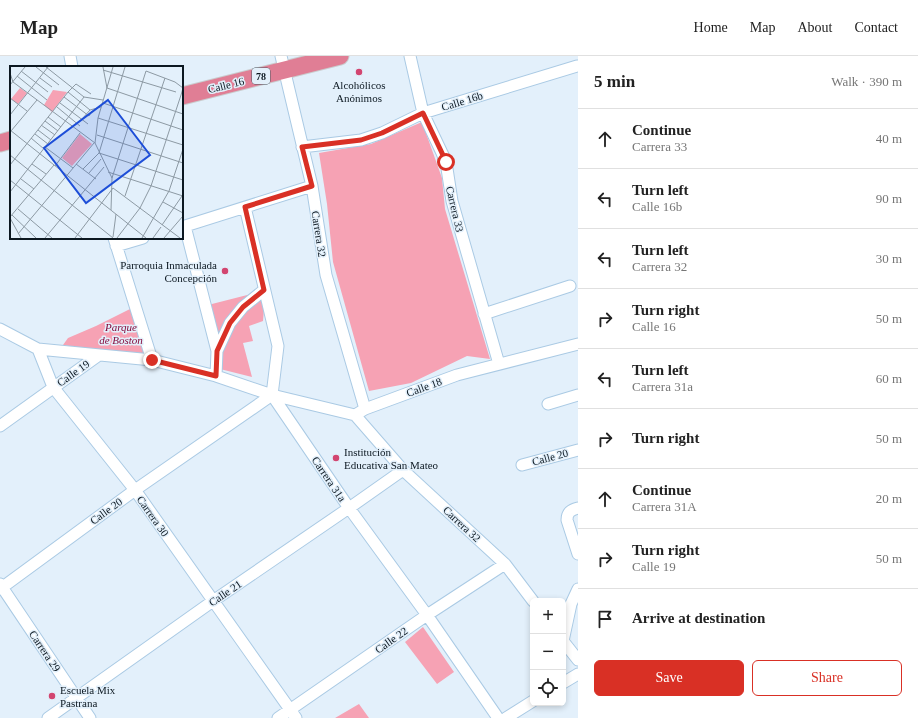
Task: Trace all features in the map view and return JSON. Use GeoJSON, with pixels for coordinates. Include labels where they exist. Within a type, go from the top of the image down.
{"type":"FeatureCollection","features":[{"type":"Feature","properties":{"kind":"highway","name":"Calle 16"},"geometry":{"type":"LineString","coordinates":[[183,96],[283,63],[340,56]]}},
{"type":"Feature","properties":{"kind":"highway"},"geometry":{"type":"LineString","coordinates":[[0,143],[10,140]]}},
{"type":"Feature","properties":{"kind":"street"},"geometry":{"type":"LineString","coordinates":[[70,56],[72,66]]}},
{"type":"Feature","properties":{"kind":"street","name":"Carrera 33"},"geometry":{"type":"LineString","coordinates":[[410,56],[423,113],[446,162],[452,201],[499,364]]}},
{"type":"Feature","properties":{"kind":"street","name":"Carrera 32"},"geometry":{"type":"LineString","coordinates":[[283,63],[312,186],[326,275],[360,412],[403,470],[505,564],[531,598]]}},
{"type":"Feature","properties":{"kind":"street","name":"Calle 16b"},"geometry":{"type":"LineString","coordinates":[[302,147],[361,140],[382,133],[423,113],[577,64]]}},
{"type":"Feature","properties":{"kind":"street"},"geometry":{"type":"LineString","coordinates":[[216,376],[217,351],[184,226],[312,186]]}},
{"type":"Feature","properties":{"kind":"street"},"geometry":{"type":"LineString","coordinates":[[245,207],[278,346],[272,395],[360,412]]}},
{"type":"Feature","properties":{"kind":"street"},"geometry":{"type":"LineString","coordinates":[[136,239],[115,242],[152,360]]}},
{"type":"Feature","properties":{"kind":"street"},"geometry":{"type":"LineString","coordinates":[[484,314],[570,286]]}},
{"type":"Feature","properties":{"kind":"street"},"geometry":{"type":"LineString","coordinates":[[217,351],[230,323],[243,307],[264,290]]}},
{"type":"Feature","properties":{"kind":"street"},"geometry":{"type":"LineString","coordinates":[[0,329],[38,350],[99,355]]}},
{"type":"Feature","properties":{"kind":"street","name":"Calle 18"},"geometry":{"type":"LineString","coordinates":[[360,412],[457,375],[578,344]]}},
{"type":"Feature","properties":{"kind":"street","name":"Carrera 30"},"geometry":{"type":"LineString","coordinates":[[38,350],[53,387],[135,490],[293,714]]}},
{"type":"Feature","properties":{"kind":"street","name":"Calle 19"},"geometry":{"type":"LineString","coordinates":[[0,426],[99,355],[152,360],[216,376],[272,395]]}},
{"type":"Feature","properties":{"kind":"street","name":"Calle 20"},"geometry":{"type":"LineString","coordinates":[[1,586],[135,490],[272,395]]}},
{"type":"Feature","properties":{"kind":"street","name":"Carrera 31a"},"geometry":{"type":"LineString","coordinates":[[272,395],[498,718]]}},
{"type":"Feature","properties":{"kind":"street"},"geometry":{"type":"LineString","coordinates":[[548,404],[578,395]]}},
{"type":"Feature","properties":{"kind":"street","name":"Calle 20"},"geometry":{"type":"LineString","coordinates":[[522,465],[578,450]]}},
{"type":"Feature","properties":{"kind":"street","name":"Calle 21"},"geometry":{"type":"LineString","coordinates":[[48,718],[213,601],[350,508],[403,470]]}},
{"type":"Feature","properties":{"kind":"street"},"geometry":{"type":"LineString","coordinates":[[574,510],[567,515],[567,520],[578,554]]}},
{"type":"Feature","properties":{"kind":"street","name":"Calle 22"},"geometry":{"type":"LineString","coordinates":[[278,718],[293,714],[427,615],[505,564]]}},
{"type":"Feature","properties":{"kind":"street","name":"Carrera 29"},"geometry":{"type":"LineString","coordinates":[[1,586],[90,718]]}},
{"type":"Feature","properties":{"kind":"street"},"geometry":{"type":"LineString","coordinates":[[565,634],[571,604],[578,589]]}},
{"type":"Feature","properties":{"kind":"street"},"geometry":{"type":"LineString","coordinates":[[566,645],[578,660]]}},
{"type":"Feature","properties":{"kind":"street"},"geometry":{"type":"LineString","coordinates":[[566,681],[578,674]]}},
{"type":"Feature","properties":{"kind":"street"},"geometry":{"type":"LineString","coordinates":[[506,718],[530,703]]}},
{"type":"Feature","properties":{"kind":"green space"},"geometry":{"type":"Polygon","coordinates":[[[422,122],[442,178],[445,209],[490,359],[467,356],[411,383],[369,391],[333,262],[327,204],[319,153],[371,144],[422,122]]]}},
{"type":"Feature","properties":{"kind":"green space"},"geometry":{"type":"Polygon","coordinates":[[[259,292],[264,309],[263,321],[249,326],[253,341],[243,343],[252,377],[220,369],[208,305],[259,292]]]}},
{"type":"Feature","properties":{"kind":"green space","name":"Parque de Boston"},"geometry":{"type":"Polygon","coordinates":[[[132,308],[146,355],[63,345],[68,338],[132,308]]]}},
{"type":"Feature","properties":{"kind":"green space"},"geometry":{"type":"Polygon","coordinates":[[[423,627],[454,672],[437,684],[405,642],[423,627]]]}},
{"type":"Feature","properties":{"kind":"green space"},"geometry":{"type":"Polygon","coordinates":[[[359,704],[369,718],[335,718],[359,704]]]}},
{"type":"Feature","properties":{"kind":"place","name":"Alcohólicos Anónimos"},"geometry":{"type":"Point","coordinates":[359,72]}},
{"type":"Feature","properties":{"kind":"place","name":"Parroquia Inmaculada Concepción"},"geometry":{"type":"Point","coordinates":[225,271]}},
{"type":"Feature","properties":{"kind":"place","name":"Institución Educativa San Mateo"},"geometry":{"type":"Point","coordinates":[336,458]}},
{"type":"Feature","properties":{"kind":"place","name":"Escuela Mix Pastrana"},"geometry":{"type":"Point","coordinates":[52,696]}},
{"type":"Feature","properties":{"kind":"route"},"geometry":{"type":"LineString","coordinates":[[152,360],[216,376],[217,351],[230,323],[243,307],[264,290],[245,207],[312,186],[302,147],[361,140],[382,133],[423,113],[446,162]]}}]}
